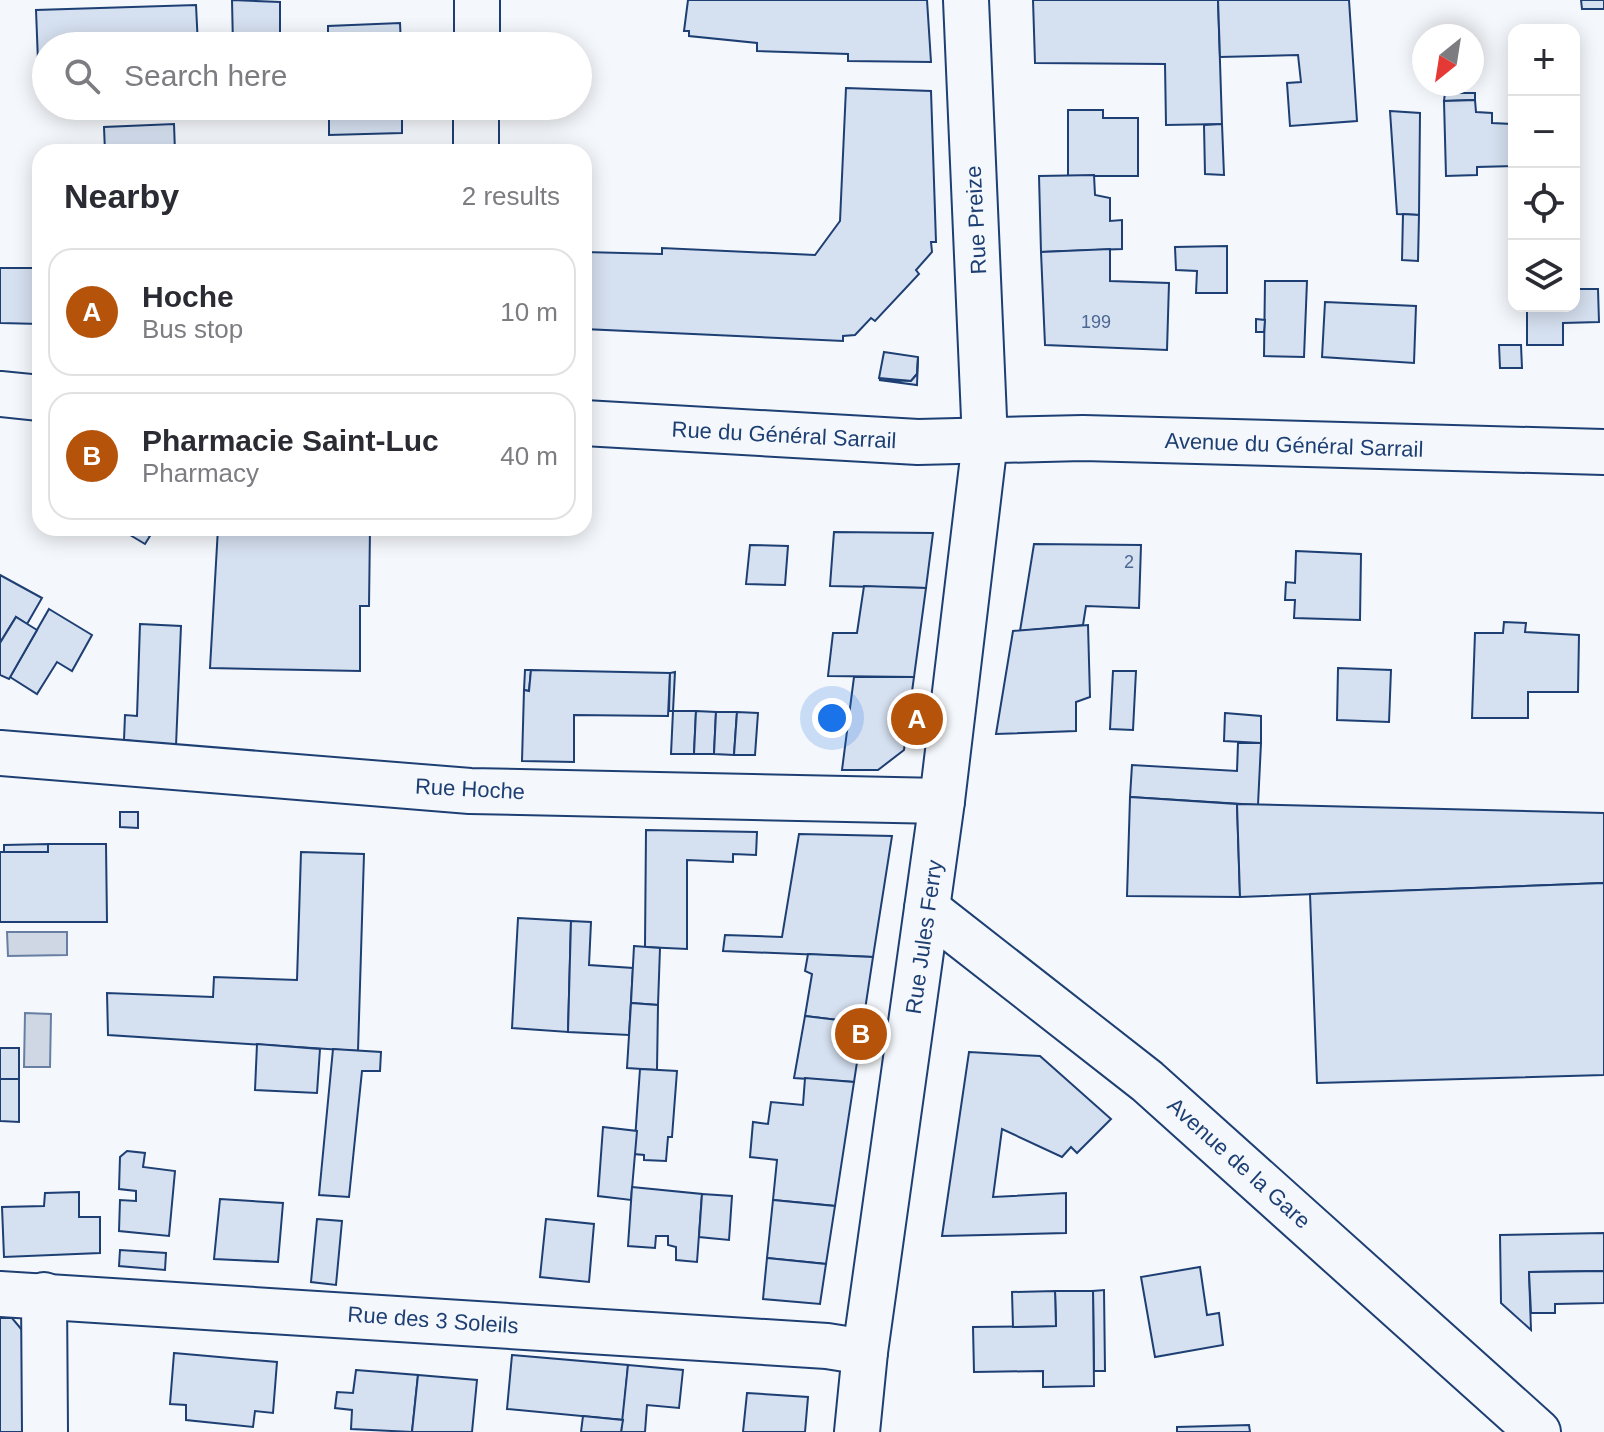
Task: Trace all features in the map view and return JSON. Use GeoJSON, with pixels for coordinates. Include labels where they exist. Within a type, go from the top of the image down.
{"type":"FeatureCollection","features":[{"type":"Feature","properties":{"kind":"street"},"geometry":{"type":"LineString","coordinates":[[477,0],[477,32]]}},
{"type":"Feature","properties":{"kind":"street","name":"Rue Preize"},"geometry":{"type":"LineString","coordinates":[[966,0],[985,441]]}},
{"type":"Feature","properties":{"kind":"street"},"geometry":{"type":"LineString","coordinates":[[476,120],[476,144]]}},
{"type":"Feature","properties":{"kind":"street","name":"Rue du Général Sarrail"},"geometry":{"type":"LineString","coordinates":[[592,423],[918,442],[985,441]]}},
{"type":"Feature","properties":{"kind":"street","name":"Avenue du Général Sarrail"},"geometry":{"type":"LineString","coordinates":[[985,441],[1073,438],[1604,452]]}},
{"type":"Feature","properties":{"kind":"street","name":"Rue Jules Ferry"},"geometry":{"type":"LineString","coordinates":[[857,1432],[865,1352],[942,801],[985,441]]}},
{"type":"Feature","properties":{"kind":"street","name":"Rue Hoche"},"geometry":{"type":"LineString","coordinates":[[0,753],[470,791],[942,801]]}},
{"type":"Feature","properties":{"kind":"street","name":"Avenue de la Gare"},"geometry":{"type":"LineString","coordinates":[[927,909],[1147,1081],[1538,1432]]}},
{"type":"Feature","properties":{"kind":"street","name":"Rue des 3 Soleils"},"geometry":{"type":"LineString","coordinates":[[0,1294],[795,1344],[865,1352]]}},
{"type":"Feature","properties":{"kind":"street"},"geometry":{"type":"LineString","coordinates":[[44,1295],[45,1432]]}},
{"type":"Feature","properties":{"kind":"shaded area"},"geometry":{"type":"Polygon","coordinates":[[[7,932],[67,932],[67,955],[8,956],[7,932]]]}},
{"type":"Feature","properties":{"kind":"shaded area"},"geometry":{"type":"Polygon","coordinates":[[[25,1013],[51,1014],[50,1067],[24,1067],[25,1013]]]}},
{"type":"Feature","properties":{"kind":"building"},"geometry":{"type":"Polygon","coordinates":[[[232,0],[280,2],[280,32],[233,32],[232,0]]]}},
{"type":"Feature","properties":{"kind":"building"},"geometry":{"type":"Polygon","coordinates":[[[688,0],[927,0],[931,62],[848,61],[848,54],[757,51],[757,43],[689,36],[689,31],[684,31],[688,0]]]}},
{"type":"Feature","properties":{"kind":"building"},"geometry":{"type":"Polygon","coordinates":[[[1033,0],[1218,0],[1222,124],[1166,125],[1165,64],[1035,63],[1033,0]]]}},
{"type":"Feature","properties":{"kind":"building"},"geometry":{"type":"Polygon","coordinates":[[[1218,0],[1349,0],[1357,121],[1290,126],[1287,83],[1301,82],[1298,55],[1220,57],[1218,0]]]}},
{"type":"Feature","properties":{"kind":"building"},"geometry":{"type":"Polygon","coordinates":[[[1581,0],[1604,0],[1604,9],[1582,9],[1581,0]]]}},
{"type":"Feature","properties":{"kind":"building"},"geometry":{"type":"Polygon","coordinates":[[[196,5],[197,32],[37,32],[36,10],[196,5]]]}},
{"type":"Feature","properties":{"kind":"building"},"geometry":{"type":"Polygon","coordinates":[[[400,23],[400,32],[328,32],[328,26],[400,23]]]}},
{"type":"Feature","properties":{"kind":"building"},"geometry":{"type":"Polygon","coordinates":[[[846,88],[931,91],[936,242],[931,242],[932,252],[916,270],[919,274],[875,321],[871,318],[855,335],[843,336],[843,341],[592,329],[592,252],[662,254],[662,248],[815,255],[840,221],[846,88]]]}},
{"type":"Feature","properties":{"kind":"building"},"geometry":{"type":"Polygon","coordinates":[[[1445,96],[1475,96],[1475,100],[1444,101],[1445,96]]]}},
{"type":"Feature","properties":{"kind":"building"},"geometry":{"type":"Polygon","coordinates":[[[1475,100],[1476,112],[1492,113],[1492,123],[1508,124],[1508,166],[1477,167],[1477,175],[1446,176],[1444,101],[1475,100]]]}},
{"type":"Feature","properties":{"kind":"building"},"geometry":{"type":"Polygon","coordinates":[[[1068,110],[1103,110],[1103,118],[1138,118],[1138,176],[1068,176],[1068,110]]]}},
{"type":"Feature","properties":{"kind":"building"},"geometry":{"type":"Polygon","coordinates":[[[1390,111],[1420,113],[1419,215],[1397,214],[1390,111]]]}},
{"type":"Feature","properties":{"kind":"building"},"geometry":{"type":"Polygon","coordinates":[[[329,120],[402,120],[402,133],[329,135],[329,120]]]}},
{"type":"Feature","properties":{"kind":"building"},"geometry":{"type":"Polygon","coordinates":[[[174,124],[175,144],[105,144],[104,127],[174,124]]]}},
{"type":"Feature","properties":{"kind":"building"},"geometry":{"type":"Polygon","coordinates":[[[1222,124],[1224,175],[1205,174],[1204,125],[1222,124]]]}},
{"type":"Feature","properties":{"kind":"building"},"geometry":{"type":"Polygon","coordinates":[[[1094,175],[1095,195],[1110,198],[1110,221],[1122,220],[1122,249],[1041,252],[1039,176],[1094,175]]]}},
{"type":"Feature","properties":{"kind":"building"},"geometry":{"type":"Polygon","coordinates":[[[1403,214],[1419,215],[1418,261],[1402,260],[1403,214]]]}},
{"type":"Feature","properties":{"kind":"building"},"geometry":{"type":"Polygon","coordinates":[[[1227,246],[1227,293],[1196,293],[1197,271],[1176,270],[1175,247],[1227,246]]]}},
{"type":"Feature","properties":{"kind":"building"},"geometry":{"type":"Polygon","coordinates":[[[1110,249],[1110,281],[1169,283],[1167,350],[1045,345],[1041,252],[1110,249]]]}},
{"type":"Feature","properties":{"kind":"building"},"geometry":{"type":"Polygon","coordinates":[[[0,268],[32,268],[32,324],[0,323],[0,268]]]}},
{"type":"Feature","properties":{"kind":"building"},"geometry":{"type":"Polygon","coordinates":[[[1265,281],[1307,281],[1304,357],[1264,356],[1265,281]]]}},
{"type":"Feature","properties":{"kind":"building"},"geometry":{"type":"Polygon","coordinates":[[[1580,289],[1598,289],[1599,322],[1563,323],[1563,345],[1527,345],[1527,312],[1580,312],[1580,289]]]}},
{"type":"Feature","properties":{"kind":"building"},"geometry":{"type":"Polygon","coordinates":[[[1325,302],[1416,306],[1414,363],[1322,357],[1325,302]]]}},
{"type":"Feature","properties":{"kind":"building"},"geometry":{"type":"Polygon","coordinates":[[[1256,319],[1265,320],[1264,332],[1256,332],[1256,319]]]}},
{"type":"Feature","properties":{"kind":"building"},"geometry":{"type":"Polygon","coordinates":[[[1499,345],[1521,345],[1522,368],[1500,368],[1499,345]]]}},
{"type":"Feature","properties":{"kind":"building"},"geometry":{"type":"Polygon","coordinates":[[[884,352],[918,357],[917,374],[911,381],[879,378],[884,352]]]}},
{"type":"Feature","properties":{"kind":"building"},"geometry":{"type":"Polygon","coordinates":[[[918,358],[917,385],[879,380],[911,381],[917,374],[918,358]]]}},
{"type":"Feature","properties":{"kind":"building"},"geometry":{"type":"Polygon","coordinates":[[[834,532],[933,533],[926,588],[830,586],[834,532]]]}},
{"type":"Feature","properties":{"kind":"building"},"geometry":{"type":"Polygon","coordinates":[[[132,536],[150,536],[145,544],[132,536]]]}},
{"type":"Feature","properties":{"kind":"building"},"geometry":{"type":"Polygon","coordinates":[[[218,536],[370,536],[369,606],[360,606],[360,671],[210,668],[218,536]]]}},
{"type":"Feature","properties":{"kind":"building"},"geometry":{"type":"Polygon","coordinates":[[[1034,544],[1141,545],[1139,608],[1086,606],[1083,625],[1020,631],[1034,544]]]}},
{"type":"Feature","properties":{"kind":"building"},"geometry":{"type":"Polygon","coordinates":[[[750,545],[788,546],[785,585],[746,584],[750,545]]]}},
{"type":"Feature","properties":{"kind":"building"},"geometry":{"type":"Polygon","coordinates":[[[1296,551],[1361,554],[1360,620],[1294,618],[1295,600],[1285,600],[1286,582],[1295,583],[1296,551]]]}},
{"type":"Feature","properties":{"kind":"building"},"geometry":{"type":"Polygon","coordinates":[[[0,575],[42,598],[27,624],[16,617],[0,643],[0,575]]]}},
{"type":"Feature","properties":{"kind":"building"},"geometry":{"type":"Polygon","coordinates":[[[864,586],[926,588],[914,677],[828,676],[833,633],[857,633],[864,586]]]}},
{"type":"Feature","properties":{"kind":"building"},"geometry":{"type":"Polygon","coordinates":[[[49,609],[92,635],[72,671],[57,662],[37,694],[10,677],[49,609]]]}},
{"type":"Feature","properties":{"kind":"building"},"geometry":{"type":"Polygon","coordinates":[[[16,617],[37,630],[9,679],[0,675],[0,643],[16,617]]]}},
{"type":"Feature","properties":{"kind":"building"},"geometry":{"type":"Polygon","coordinates":[[[1504,622],[1526,623],[1525,632],[1579,635],[1578,692],[1528,692],[1528,718],[1472,718],[1475,633],[1503,633],[1504,622]]]}},
{"type":"Feature","properties":{"kind":"building"},"geometry":{"type":"Polygon","coordinates":[[[140,624],[181,626],[176,746],[124,740],[125,715],[137,716],[140,624]]]}},
{"type":"Feature","properties":{"kind":"building"},"geometry":{"type":"Polygon","coordinates":[[[1088,625],[1090,697],[1076,702],[1076,731],[996,734],[1013,631],[1088,625]]]}},
{"type":"Feature","properties":{"kind":"building"},"geometry":{"type":"Polygon","coordinates":[[[1338,668],[1391,670],[1389,722],[1337,720],[1338,668]]]}},
{"type":"Feature","properties":{"kind":"building"},"geometry":{"type":"Polygon","coordinates":[[[525,670],[531,670],[529,691],[524,690],[525,670]]]}},
{"type":"Feature","properties":{"kind":"building"},"geometry":{"type":"Polygon","coordinates":[[[531,670],[670,673],[668,716],[574,715],[574,762],[522,761],[524,690],[529,691],[531,670]]]}},
{"type":"Feature","properties":{"kind":"building"},"geometry":{"type":"Polygon","coordinates":[[[1113,671],[1136,671],[1133,730],[1110,729],[1113,671]]]}},
{"type":"Feature","properties":{"kind":"building"},"geometry":{"type":"Polygon","coordinates":[[[675,672],[673,711],[669,711],[670,673],[675,672]]]}},
{"type":"Feature","properties":{"kind":"building"},"geometry":{"type":"Polygon","coordinates":[[[854,677],[914,677],[904,750],[878,770],[842,770],[854,677]]]}},
{"type":"Feature","properties":{"kind":"building"},"geometry":{"type":"Polygon","coordinates":[[[673,711],[696,711],[694,754],[671,754],[673,711]]]}},
{"type":"Feature","properties":{"kind":"building"},"geometry":{"type":"Polygon","coordinates":[[[696,711],[716,712],[714,754],[694,754],[696,711]]]}},
{"type":"Feature","properties":{"kind":"building"},"geometry":{"type":"Polygon","coordinates":[[[716,712],[737,712],[734,755],[714,754],[716,712]]]}},
{"type":"Feature","properties":{"kind":"building"},"geometry":{"type":"Polygon","coordinates":[[[737,712],[758,713],[755,755],[734,755],[737,712]]]}},
{"type":"Feature","properties":{"kind":"building"},"geometry":{"type":"Polygon","coordinates":[[[1225,713],[1261,716],[1261,743],[1224,741],[1225,713]]]}},
{"type":"Feature","properties":{"kind":"building"},"geometry":{"type":"Polygon","coordinates":[[[1238,743],[1261,743],[1258,805],[1130,797],[1132,765],[1237,771],[1238,743]]]}},
{"type":"Feature","properties":{"kind":"building"},"geometry":{"type":"Polygon","coordinates":[[[1130,797],[1237,804],[1240,897],[1127,896],[1130,797]]]}},
{"type":"Feature","properties":{"kind":"building"},"geometry":{"type":"Polygon","coordinates":[[[1237,804],[1604,813],[1604,883],[1240,897],[1237,804]]]}},
{"type":"Feature","properties":{"kind":"building"},"geometry":{"type":"Polygon","coordinates":[[[120,812],[138,812],[138,828],[120,827],[120,812]]]}},
{"type":"Feature","properties":{"kind":"building"},"geometry":{"type":"Polygon","coordinates":[[[646,830],[757,832],[756,855],[733,854],[733,862],[687,860],[687,949],[645,947],[646,830]]]}},
{"type":"Feature","properties":{"kind":"building"},"geometry":{"type":"Polygon","coordinates":[[[799,834],[892,836],[873,957],[723,951],[725,935],[782,937],[799,834]]]}},
{"type":"Feature","properties":{"kind":"building"},"geometry":{"type":"Polygon","coordinates":[[[48,844],[106,844],[107,922],[0,922],[0,852],[48,852],[48,844]]]}},
{"type":"Feature","properties":{"kind":"building"},"geometry":{"type":"Polygon","coordinates":[[[48,844],[48,852],[4,852],[4,845],[48,844]]]}},
{"type":"Feature","properties":{"kind":"building"},"geometry":{"type":"Polygon","coordinates":[[[301,852],[364,854],[358,1051],[108,1035],[107,993],[213,997],[214,977],[297,980],[301,852]]]}},
{"type":"Feature","properties":{"kind":"building"},"geometry":{"type":"Polygon","coordinates":[[[1604,883],[1604,1075],[1317,1083],[1310,894],[1604,883]]]}},
{"type":"Feature","properties":{"kind":"building"},"geometry":{"type":"Polygon","coordinates":[[[518,918],[571,921],[568,1032],[512,1028],[518,918]]]}},
{"type":"Feature","properties":{"kind":"building"},"geometry":{"type":"Polygon","coordinates":[[[571,921],[591,922],[589,965],[633,968],[629,1035],[568,1032],[571,921]]]}},
{"type":"Feature","properties":{"kind":"building"},"geometry":{"type":"Polygon","coordinates":[[[634,946],[660,948],[658,1005],[631,1003],[634,946]]]}},
{"type":"Feature","properties":{"kind":"building"},"geometry":{"type":"Polygon","coordinates":[[[808,954],[873,957],[863,1023],[805,1016],[812,974],[805,971],[808,954]]]}},
{"type":"Feature","properties":{"kind":"building"},"geometry":{"type":"Polygon","coordinates":[[[631,1003],[658,1005],[657,1070],[627,1068],[631,1003]]]}},
{"type":"Feature","properties":{"kind":"building"},"geometry":{"type":"Polygon","coordinates":[[[805,1016],[863,1023],[854,1082],[794,1078],[805,1016]]]}},
{"type":"Feature","properties":{"kind":"building"},"geometry":{"type":"Polygon","coordinates":[[[257,1044],[320,1049],[317,1093],[255,1090],[257,1044]]]}},
{"type":"Feature","properties":{"kind":"building"},"geometry":{"type":"Polygon","coordinates":[[[0,1048],[19,1048],[19,1079],[0,1079],[0,1048]]]}},
{"type":"Feature","properties":{"kind":"building"},"geometry":{"type":"Polygon","coordinates":[[[333,1049],[381,1052],[380,1071],[362,1071],[349,1197],[319,1195],[333,1049]]]}},
{"type":"Feature","properties":{"kind":"building"},"geometry":{"type":"Polygon","coordinates":[[[969,1052],[1040,1056],[1111,1119],[1077,1153],[1071,1147],[1062,1157],[1002,1129],[993,1197],[1066,1193],[1066,1233],[942,1236],[969,1052]]]}},
{"type":"Feature","properties":{"kind":"building"},"geometry":{"type":"Polygon","coordinates":[[[640,1069],[677,1071],[672,1137],[668,1137],[666,1161],[644,1160],[644,1155],[634,1154],[640,1069]]]}},
{"type":"Feature","properties":{"kind":"building"},"geometry":{"type":"Polygon","coordinates":[[[805,1078],[854,1082],[835,1206],[773,1200],[777,1160],[750,1157],[753,1122],[768,1124],[771,1102],[803,1105],[805,1078]]]}},
{"type":"Feature","properties":{"kind":"building"},"geometry":{"type":"Polygon","coordinates":[[[0,1079],[19,1079],[19,1122],[0,1121],[0,1079]]]}},
{"type":"Feature","properties":{"kind":"building"},"geometry":{"type":"Polygon","coordinates":[[[603,1127],[637,1131],[631,1200],[598,1196],[603,1127]]]}},
{"type":"Feature","properties":{"kind":"building"},"geometry":{"type":"Polygon","coordinates":[[[127,1151],[145,1153],[143,1167],[175,1171],[169,1236],[119,1231],[120,1200],[136,1201],[136,1191],[119,1189],[120,1157],[127,1151]]]}},
{"type":"Feature","properties":{"kind":"building"},"geometry":{"type":"Polygon","coordinates":[[[632,1187],[702,1194],[697,1262],[676,1260],[676,1247],[668,1245],[668,1236],[656,1236],[655,1248],[628,1246],[632,1187]]]}},
{"type":"Feature","properties":{"kind":"building"},"geometry":{"type":"Polygon","coordinates":[[[79,1192],[79,1217],[100,1217],[100,1253],[4,1257],[2,1207],[44,1206],[45,1193],[79,1192]]]}},
{"type":"Feature","properties":{"kind":"building"},"geometry":{"type":"Polygon","coordinates":[[[702,1194],[732,1196],[729,1240],[699,1237],[702,1194]]]}},
{"type":"Feature","properties":{"kind":"building"},"geometry":{"type":"Polygon","coordinates":[[[220,1199],[283,1203],[278,1262],[214,1259],[220,1199]]]}},
{"type":"Feature","properties":{"kind":"building"},"geometry":{"type":"Polygon","coordinates":[[[773,1200],[835,1206],[826,1264],[767,1258],[773,1200]]]}},
{"type":"Feature","properties":{"kind":"building"},"geometry":{"type":"Polygon","coordinates":[[[317,1219],[342,1221],[336,1285],[311,1282],[317,1219]]]}},
{"type":"Feature","properties":{"kind":"building"},"geometry":{"type":"Polygon","coordinates":[[[546,1219],[594,1224],[589,1282],[540,1277],[546,1219]]]}},
{"type":"Feature","properties":{"kind":"building"},"geometry":{"type":"Polygon","coordinates":[[[1604,1233],[1604,1271],[1529,1272],[1531,1330],[1501,1303],[1500,1235],[1604,1233]]]}},
{"type":"Feature","properties":{"kind":"building"},"geometry":{"type":"Polygon","coordinates":[[[120,1250],[166,1253],[165,1270],[119,1266],[120,1250]]]}},
{"type":"Feature","properties":{"kind":"building"},"geometry":{"type":"Polygon","coordinates":[[[767,1258],[826,1264],[820,1304],[763,1299],[767,1258]]]}},
{"type":"Feature","properties":{"kind":"building"},"geometry":{"type":"Polygon","coordinates":[[[1200,1267],[1207,1315],[1219,1313],[1223,1345],[1155,1357],[1141,1277],[1200,1267]]]}},
{"type":"Feature","properties":{"kind":"building"},"geometry":{"type":"Polygon","coordinates":[[[1604,1271],[1604,1303],[1555,1304],[1555,1313],[1531,1313],[1529,1272],[1604,1271]]]}},
{"type":"Feature","properties":{"kind":"building"},"geometry":{"type":"Polygon","coordinates":[[[1104,1290],[1105,1371],[1094,1371],[1093,1291],[1104,1290]]]}},
{"type":"Feature","properties":{"kind":"building"},"geometry":{"type":"Polygon","coordinates":[[[1055,1291],[1093,1291],[1094,1386],[1043,1387],[1043,1371],[974,1372],[973,1327],[1056,1326],[1055,1291]]]}},
{"type":"Feature","properties":{"kind":"building"},"geometry":{"type":"Polygon","coordinates":[[[1055,1291],[1056,1326],[1013,1327],[1012,1292],[1055,1291]]]}},
{"type":"Feature","properties":{"kind":"building"},"geometry":{"type":"Polygon","coordinates":[[[0,1318],[12,1318],[27,1336],[30,1432],[0,1432],[0,1318]]]}},
{"type":"Feature","properties":{"kind":"building"},"geometry":{"type":"Polygon","coordinates":[[[174,1353],[277,1362],[273,1413],[255,1411],[253,1427],[186,1420],[186,1405],[170,1404],[174,1353]]]}},
{"type":"Feature","properties":{"kind":"building"},"geometry":{"type":"Polygon","coordinates":[[[512,1355],[628,1365],[623,1420],[507,1409],[512,1355]]]}},
{"type":"Feature","properties":{"kind":"building"},"geometry":{"type":"Polygon","coordinates":[[[628,1365],[683,1370],[679,1408],[647,1405],[645,1432],[621,1432],[628,1365]]]}},
{"type":"Feature","properties":{"kind":"building"},"geometry":{"type":"Polygon","coordinates":[[[356,1370],[418,1375],[412,1432],[351,1429],[352,1410],[335,1408],[337,1392],[353,1393],[356,1370]]]}},
{"type":"Feature","properties":{"kind":"building"},"geometry":{"type":"Polygon","coordinates":[[[418,1375],[477,1380],[472,1432],[412,1432],[418,1375]]]}},
{"type":"Feature","properties":{"kind":"building"},"geometry":{"type":"Polygon","coordinates":[[[747,1393],[808,1397],[805,1432],[743,1432],[747,1393]]]}},
{"type":"Feature","properties":{"kind":"building"},"geometry":{"type":"Polygon","coordinates":[[[583,1416],[623,1420],[621,1432],[581,1432],[583,1416]]]}},
{"type":"Feature","properties":{"kind":"building"},"geometry":{"type":"Polygon","coordinates":[[[1249,1425],[1250,1432],[1177,1432],[1177,1427],[1249,1425]]]}},
{"type":"Feature","properties":{"kind":"place","name":"Hoche"},"geometry":{"type":"Point","coordinates":[917,719]}},
{"type":"Feature","properties":{"kind":"place","name":"Pharmacie Saint-Luc"},"geometry":{"type":"Point","coordinates":[861,1034]}}]}
